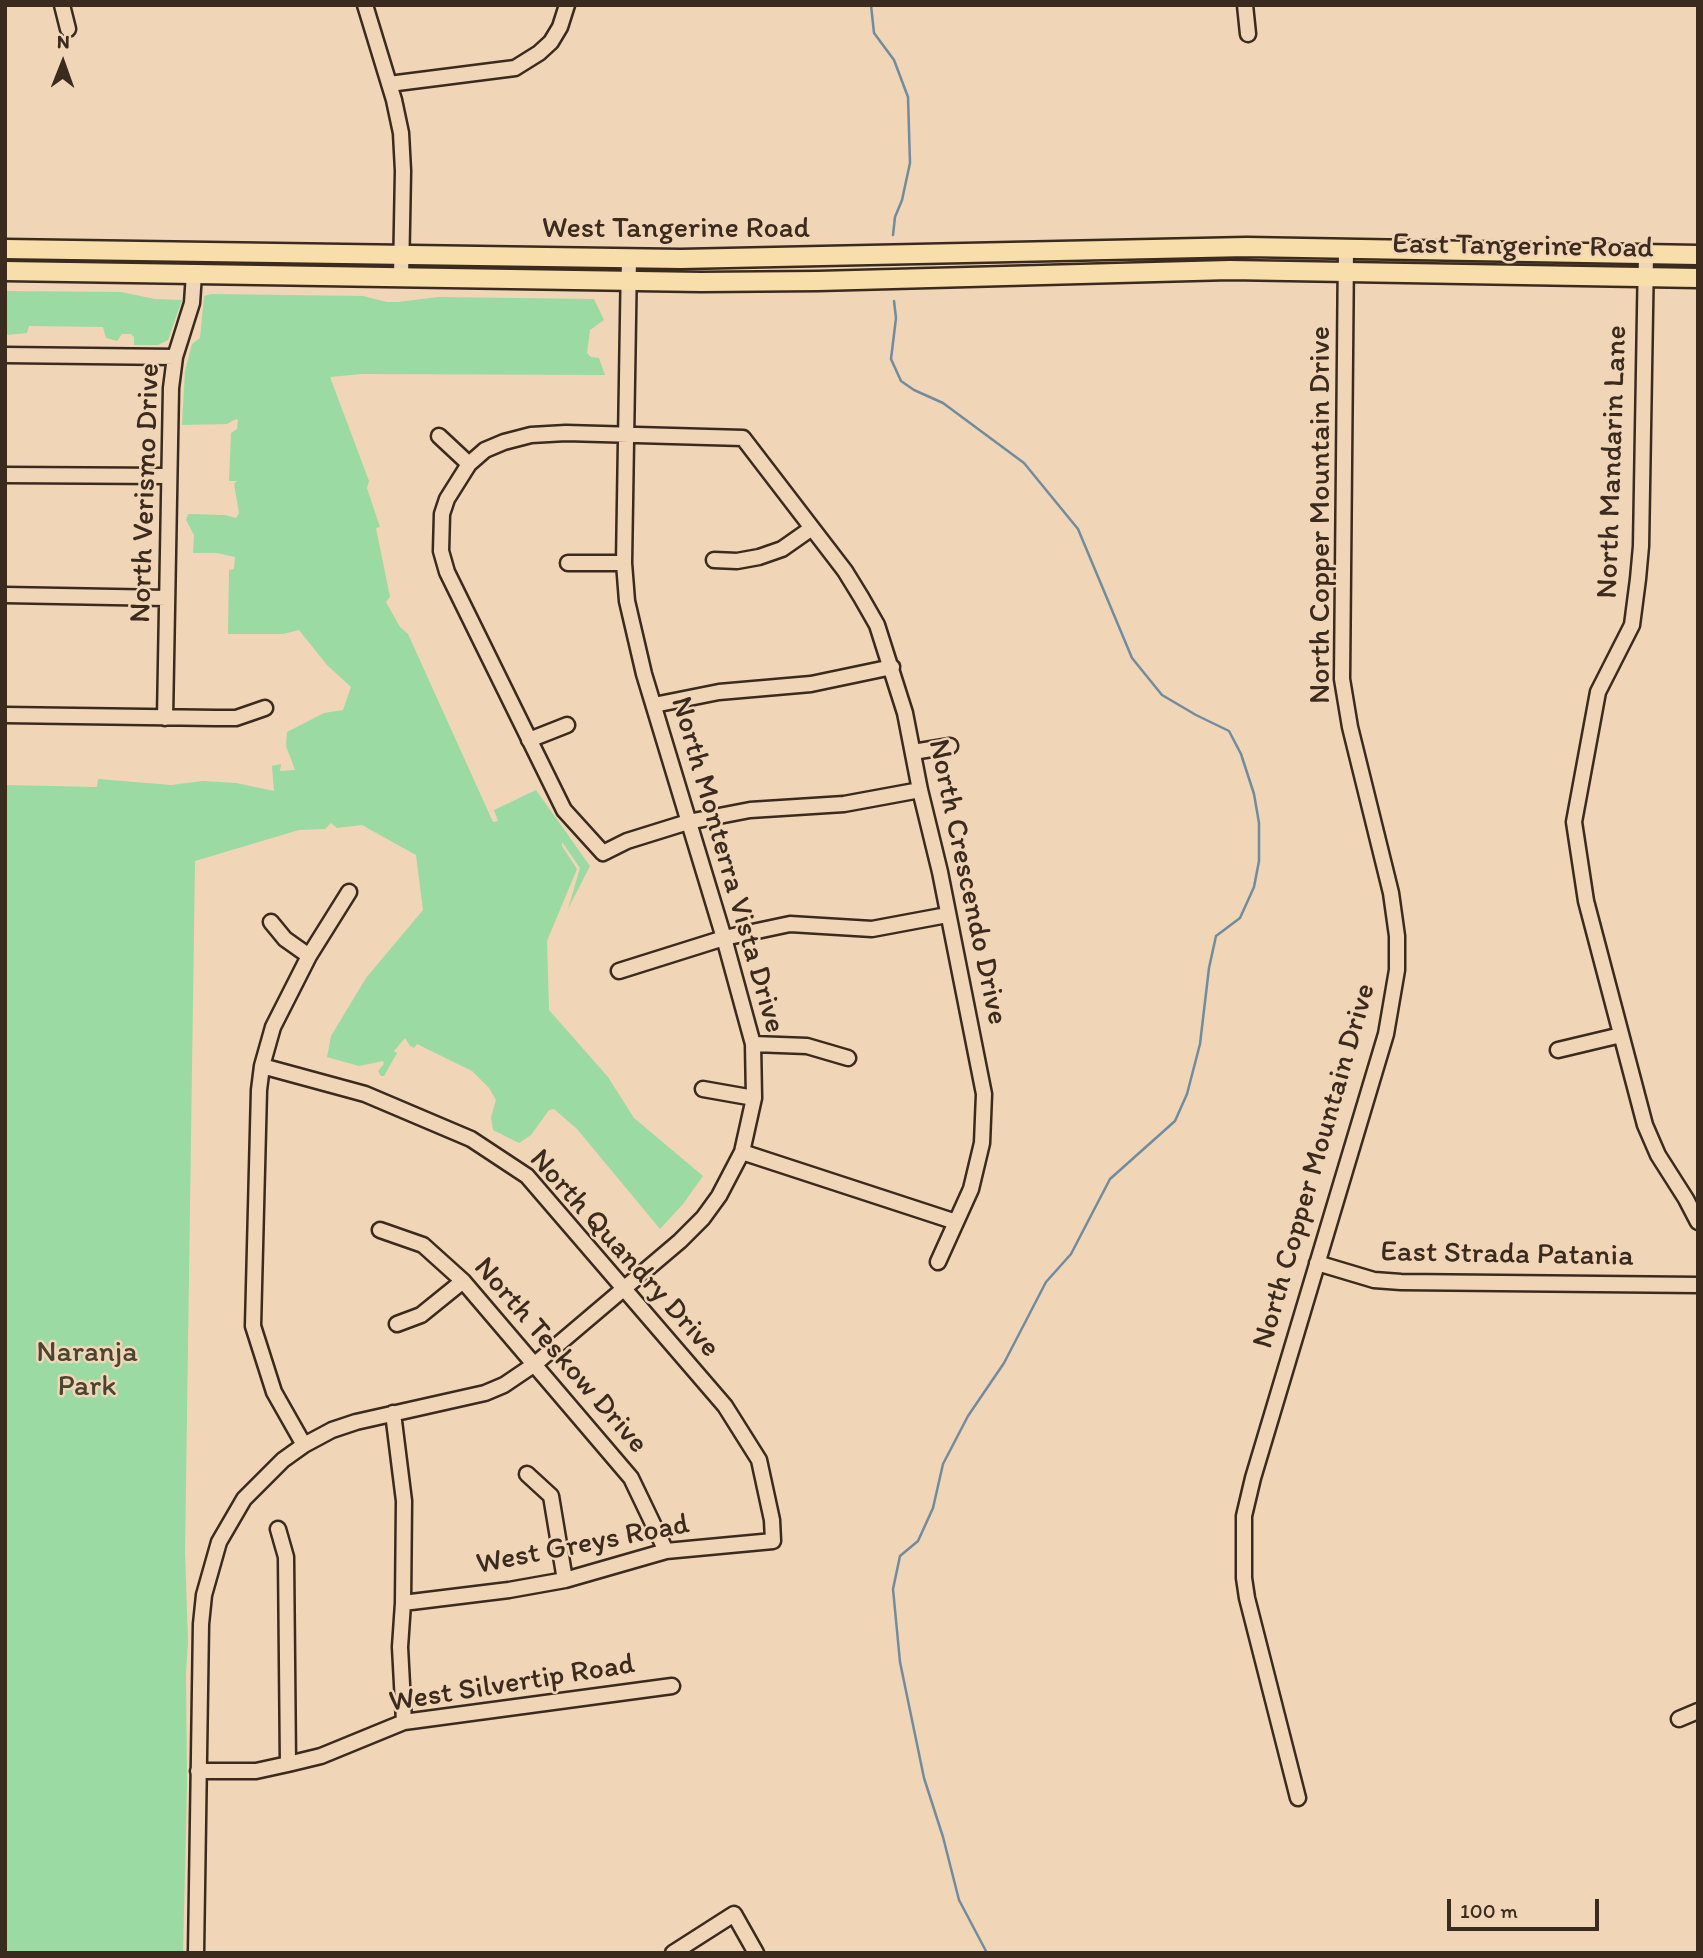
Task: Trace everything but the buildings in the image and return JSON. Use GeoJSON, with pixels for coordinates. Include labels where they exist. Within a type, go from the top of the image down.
{"type":"FeatureCollection","features":[{"type":"Feature","properties":{"kind":"main road","name":"West Tangerine Road"},"geometry":{"type":"LineString","coordinates":[[5,249],[791,258],[1186,247],[1346,248]]}},
{"type":"Feature","properties":{"kind":"main road","name":"East Tangerine Road"},"geometry":{"type":"LineString","coordinates":[[1346,248],[1698,255]]}},
{"type":"Feature","properties":{"kind":"main road","name":"West Tangerine Road"},"geometry":{"type":"LineString","coordinates":[[5,271],[629,281],[818,281],[1191,270],[1346,271]]}},
{"type":"Feature","properties":{"kind":"main road","name":"East Tangerine Road"},"geometry":{"type":"LineString","coordinates":[[1346,271],[1698,278]]}},
{"type":"Feature","properties":{"kind":"street"},"geometry":{"type":"LineString","coordinates":[[62,5],[68,29]]}},
{"type":"Feature","properties":{"kind":"street"},"geometry":{"type":"LineString","coordinates":[[365,5],[398,115],[402,157],[401,277]]}},
{"type":"Feature","properties":{"kind":"street"},"geometry":{"type":"LineString","coordinates":[[389,84],[515,68],[551,42],[560,27],[567,5]]}},
{"type":"Feature","properties":{"kind":"street"},"geometry":{"type":"LineString","coordinates":[[1245,5],[1248,34]]}},
{"type":"Feature","properties":{"kind":"street","name":"North Copper Mountain Drive"},"geometry":{"type":"LineString","coordinates":[[1298,1798],[1247,1598],[1243,1535],[1252,1478],[1386,1034],[1395,989],[1397,953],[1391,893],[1350,727],[1342,679],[1346,248]]}},
{"type":"Feature","properties":{"kind":"street","name":"North Mandarin Lane"},"geometry":{"type":"LineString","coordinates":[[1646,254],[1641,545],[1638,579],[1632,625],[1598,692],[1574,822],[1586,901],[1650,1139],[1698,1222]]}},
{"type":"Feature","properties":{"kind":"street","name":"North Monterra Vista Drive"},"geometry":{"type":"LineString","coordinates":[[196,1953],[201,1624],[204,1595],[219,1542],[244,1499],[283,1460],[304,1445],[356,1422],[485,1393],[504,1385],[535,1364],[680,1241],[703,1218],[743,1152],[754,1098],[753,1044],[632,625],[624,563],[629,258]]}},
{"type":"Feature","properties":{"kind":"street","name":"North Verismo Drive"},"geometry":{"type":"LineString","coordinates":[[165,718],[170,401],[175,357],[192,303],[194,274]]}},
{"type":"Feature","properties":{"kind":"street"},"geometry":{"type":"LineString","coordinates":[[5,355],[175,357]]}},
{"type":"Feature","properties":{"kind":"street"},"geometry":{"type":"LineString","coordinates":[[626,434],[531,435],[485,450],[469,464],[447,499],[441,523],[441,551],[447,572],[564,810],[603,853],[627,841],[688,822],[750,810],[844,804],[920,790]]}},
{"type":"Feature","properties":{"kind":"street","name":"North Crescendo Drive"},"geometry":{"type":"LineString","coordinates":[[626,434],[743,438],[812,528],[861,597],[877,625],[892,667],[913,751],[984,1094],[982,1143],[971,1189],[938,1262]]}},
{"type":"Feature","properties":{"kind":"street"},"geometry":{"type":"LineString","coordinates":[[439,436],[469,464]]}},
{"type":"Feature","properties":{"kind":"street"},"geometry":{"type":"LineString","coordinates":[[5,475],[169,477]]}},
{"type":"Feature","properties":{"kind":"street"},"geometry":{"type":"LineString","coordinates":[[714,560],[737,561],[759,557],[782,549],[812,528]]}},
{"type":"Feature","properties":{"kind":"street"},"geometry":{"type":"LineString","coordinates":[[568,563],[624,563]]}},
{"type":"Feature","properties":{"kind":"street"},"geometry":{"type":"LineString","coordinates":[[5,595],[167,598]]}},
{"type":"Feature","properties":{"kind":"street"},"geometry":{"type":"LineString","coordinates":[[654,705],[719,692],[811,684],[892,667]]}},
{"type":"Feature","properties":{"kind":"street"},"geometry":{"type":"LineString","coordinates":[[5,715],[236,718],[265,708]]}},
{"type":"Feature","properties":{"kind":"street"},"geometry":{"type":"LineString","coordinates":[[529,740],[567,725]]}},
{"type":"Feature","properties":{"kind":"street"},"geometry":{"type":"LineString","coordinates":[[913,751],[950,746]]}},
{"type":"Feature","properties":{"kind":"street"},"geometry":{"type":"LineString","coordinates":[[304,1445],[274,1392],[253,1326],[256,1175],[262,1066],[273,1027],[309,957],[349,892]]}},
{"type":"Feature","properties":{"kind":"street"},"geometry":{"type":"LineString","coordinates":[[619,971],[724,938],[790,924],[872,929],[947,915]]}},
{"type":"Feature","properties":{"kind":"street"},"geometry":{"type":"LineString","coordinates":[[271,922],[285,939],[309,957]]}},
{"type":"Feature","properties":{"kind":"street"},"geometry":{"type":"LineString","coordinates":[[1558,1049],[1621,1035]]}},
{"type":"Feature","properties":{"kind":"street"},"geometry":{"type":"LineString","coordinates":[[753,1044],[807,1046],[848,1058]]}},
{"type":"Feature","properties":{"kind":"street","name":"North Quandry Drive"},"geometry":{"type":"LineString","coordinates":[[262,1066],[365,1094],[471,1139],[527,1176],[725,1406],[759,1461],[772,1520],[773,1541]]}},
{"type":"Feature","properties":{"kind":"street"},"geometry":{"type":"LineString","coordinates":[[702,1089],[754,1098]]}},
{"type":"Feature","properties":{"kind":"street"},"geometry":{"type":"LineString","coordinates":[[743,1152],[956,1222]]}},
{"type":"Feature","properties":{"kind":"street","name":"North Teskow Drive"},"geometry":{"type":"LineString","coordinates":[[380,1230],[423,1245],[463,1281],[631,1478],[666,1551]]}},
{"type":"Feature","properties":{"kind":"street","name":"East Strada Patania"},"geometry":{"type":"LineString","coordinates":[[1317,1263],[1374,1279],[1401,1282],[1698,1285]]}},
{"type":"Feature","properties":{"kind":"street"},"geometry":{"type":"LineString","coordinates":[[397,1324],[421,1315],[463,1281]]}},
{"type":"Feature","properties":{"kind":"street"},"geometry":{"type":"LineString","coordinates":[[393,1413],[404,1501],[400,1647],[404,1722]]}},
{"type":"Feature","properties":{"kind":"street"},"geometry":{"type":"LineString","coordinates":[[527,1474],[551,1496],[565,1580]]}},
{"type":"Feature","properties":{"kind":"street"},"geometry":{"type":"LineString","coordinates":[[278,1529],[286,1557],[288,1764]]}},
{"type":"Feature","properties":{"kind":"street","name":"West Greys Road"},"geometry":{"type":"LineString","coordinates":[[403,1604],[565,1580],[666,1551],[773,1541]]}},
{"type":"Feature","properties":{"kind":"street","name":"West Silvertip Road"},"geometry":{"type":"LineString","coordinates":[[198,1771],[256,1771],[288,1764],[321,1756],[404,1722],[673,1686]]}},
{"type":"Feature","properties":{"kind":"street"},"geometry":{"type":"LineString","coordinates":[[1679,1719],[1698,1711]]}},
{"type":"Feature","properties":{"kind":"street"},"geometry":{"type":"LineString","coordinates":[[673,1953],[734,1913],[756,1953]]}},
{"type":"Feature","properties":{"kind":"green space"},"geometry":{"type":"Polygon","coordinates":[[[5,291],[121,292],[155,299],[182,300],[168,340],[158,345],[134,345],[134,337],[131,334],[122,334],[117,341],[106,338],[103,327],[29,326],[27,333],[5,335],[5,291]]]}},
{"type":"Feature","properties":{"kind":"green space","name":"Naranja Park"},"geometry":{"type":"Polygon","coordinates":[[[204,296],[363,296],[387,302],[438,297],[594,299],[604,320],[590,330],[587,353],[591,357],[599,358],[605,375],[362,374],[330,377],[369,481],[367,488],[380,527],[376,528],[390,597],[386,602],[400,627],[408,634],[493,822],[498,821],[494,810],[536,790],[590,866],[568,909],[580,868],[562,842],[577,869],[547,941],[549,1010],[608,1077],[634,1118],[703,1176],[683,1204],[660,1229],[577,1129],[554,1109],[549,1110],[531,1135],[519,1143],[493,1130],[491,1117],[496,1100],[489,1088],[472,1071],[417,1044],[414,1048],[405,1038],[394,1051],[397,1053],[384,1076],[378,1071],[384,1064],[383,1061],[359,1066],[327,1057],[331,1036],[366,978],[423,910],[416,855],[362,825],[337,828],[331,823],[325,829],[299,830],[195,861],[185,1552],[188,1641],[183,1953],[5,1953],[5,785],[97,787],[98,779],[171,785],[203,781],[236,783],[274,791],[272,766],[281,764],[280,771],[295,770],[286,746],[287,732],[324,713],[343,710],[351,687],[327,665],[299,630],[283,634],[228,634],[229,570],[234,569],[235,557],[217,553],[193,553],[194,535],[186,520],[188,514],[236,518],[239,513],[234,484],[237,481],[229,481],[231,433],[237,429],[238,420],[227,424],[182,425],[185,371],[192,344],[200,338],[204,296]]]}},
{"type":"Feature","properties":{"kind":"waterway"},"geometry":{"type":"LineString","coordinates":[[871,5],[874,33],[894,60],[908,97],[910,163],[902,200],[895,217],[893,235]]}},
{"type":"Feature","properties":{"kind":"waterway"},"geometry":{"type":"LineString","coordinates":[[894,301],[896,318],[891,359],[901,381],[943,403],[1024,463],[1078,529],[1132,658],[1162,695],[1229,731],[1241,754],[1254,794],[1259,823],[1259,861],[1254,887],[1240,918],[1216,936],[1209,968],[1200,1044],[1187,1094],[1175,1121],[1110,1179],[1071,1254],[1046,1282],[1004,1363],[968,1416],[943,1464],[933,1508],[918,1541],[900,1556],[893,1589],[900,1662],[924,1778],[959,1900],[987,1953]]}}]}
